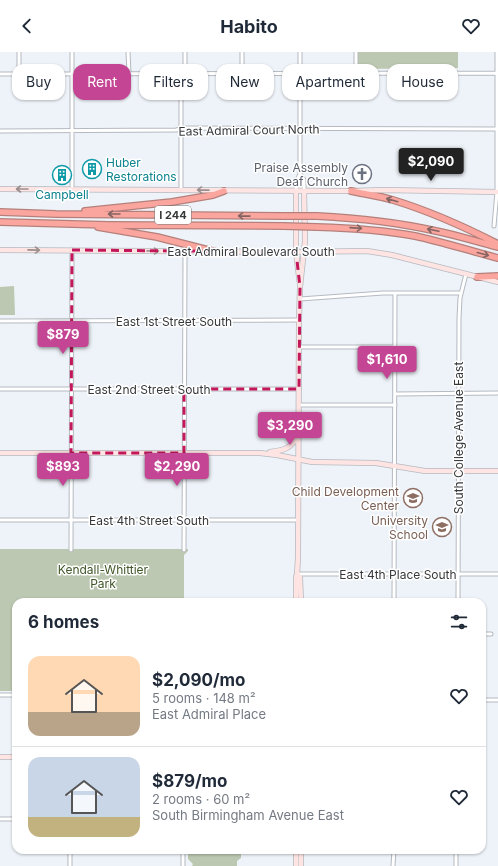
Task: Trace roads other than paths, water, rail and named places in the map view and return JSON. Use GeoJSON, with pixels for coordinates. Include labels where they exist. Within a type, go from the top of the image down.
{"type":"FeatureCollection","features":[{"type":"Feature","properties":{"kind":"highway"},"geometry":{"type":"LineString","coordinates":[[63,214],[172,202],[213,195],[224,191]]}},
{"type":"Feature","properties":{"kind":"highway"},"geometry":{"type":"LineString","coordinates":[[350,192],[376,196],[400,203],[467,228],[498,246]]}},
{"type":"Feature","properties":{"kind":"highway","name":"I 244"},"geometry":{"type":"LineString","coordinates":[[0,212],[63,214],[317,216],[378,220],[438,231],[498,246]]}},
{"type":"Feature","properties":{"kind":"highway","name":"I 244"},"geometry":{"type":"LineString","coordinates":[[0,222],[359,228],[416,236],[498,258]]}},
{"type":"Feature","properties":{"kind":"highway"},"geometry":{"type":"LineString","coordinates":[[82,224],[156,237],[216,252]]}},
{"type":"Feature","properties":{"kind":"highway"},"geometry":{"type":"LineString","coordinates":[[477,277],[498,276]]}},
{"type":"Feature","properties":{"kind":"street"},"geometry":{"type":"LineString","coordinates":[[19,64],[20,52]]}},
{"type":"Feature","properties":{"kind":"street"},"geometry":{"type":"LineString","coordinates":[[72,52],[72,189]]}},
{"type":"Feature","properties":{"kind":"street"},"geometry":{"type":"LineString","coordinates":[[128,52],[129,64]]}},
{"type":"Feature","properties":{"kind":"street"},"geometry":{"type":"LineString","coordinates":[[185,52],[186,64]]}},
{"type":"Feature","properties":{"kind":"street"},"geometry":{"type":"LineString","coordinates":[[242,52],[242,64]]}},
{"type":"Feature","properties":{"kind":"street"},"geometry":{"type":"LineString","coordinates":[[300,52],[300,64]]}},
{"type":"Feature","properties":{"kind":"street"},"geometry":{"type":"LineString","coordinates":[[356,52],[356,64]]}},
{"type":"Feature","properties":{"kind":"street"},"geometry":{"type":"LineString","coordinates":[[494,226],[497,192],[497,52]]}},
{"type":"Feature","properties":{"kind":"street"},"geometry":{"type":"LineString","coordinates":[[65,73],[72,73]]}},
{"type":"Feature","properties":{"kind":"street"},"geometry":{"type":"LineString","coordinates":[[379,73],[498,73]]}},
{"type":"Feature","properties":{"kind":"street"},"geometry":{"type":"LineString","coordinates":[[0,74],[12,74]]}},
{"type":"Feature","properties":{"kind":"street"},"geometry":{"type":"LineString","coordinates":[[181,100],[181,190]]}},
{"type":"Feature","properties":{"kind":"street"},"geometry":{"type":"LineString","coordinates":[[296,598],[299,460],[300,287],[296,252],[296,191],[297,180],[300,174],[300,100]]}},
{"type":"Feature","properties":{"kind":"street","name":"East Admiral Court North"},"geometry":{"type":"LineString","coordinates":[[0,131],[181,129],[497,129]]}},
{"type":"Feature","properties":{"kind":"street"},"geometry":{"type":"LineString","coordinates":[[300,174],[304,180],[304,252],[300,287]]}},
{"type":"Feature","properties":{"kind":"street"},"geometry":{"type":"LineString","coordinates":[[0,189],[350,192],[384,190],[497,192]]}},
{"type":"Feature","properties":{"kind":"street"},"geometry":{"type":"LineString","coordinates":[[496,209],[498,213]]}},
{"type":"Feature","properties":{"kind":"street","name":"East Admiral Boulevard South"},"geometry":{"type":"LineString","coordinates":[[0,250],[185,252],[355,251],[380,253],[498,282]]}},
{"type":"Feature","properties":{"kind":"street"},"geometry":{"type":"LineString","coordinates":[[71,550],[72,250]]}},
{"type":"Feature","properties":{"kind":"street"},"geometry":{"type":"LineString","coordinates":[[184,550],[185,252]]}},
{"type":"Feature","properties":{"kind":"street","name":"South College Avenue East"},"geometry":{"type":"LineString","coordinates":[[458,598],[459,318],[461,293],[466,274]]}},
{"type":"Feature","properties":{"kind":"street"},"geometry":{"type":"LineString","coordinates":[[300,299],[395,294],[461,293]]}},
{"type":"Feature","properties":{"kind":"street"},"geometry":{"type":"LineString","coordinates":[[394,598],[395,294]]}},
{"type":"Feature","properties":{"kind":"street","name":"East 1st Street South"},"geometry":{"type":"LineString","coordinates":[[0,321],[299,320]]}},
{"type":"Feature","properties":{"kind":"street"},"geometry":{"type":"LineString","coordinates":[[299,347],[395,347]]}},
{"type":"Feature","properties":{"kind":"street","name":"East 2nd Street South"},"geometry":{"type":"LineString","coordinates":[[0,389],[299,389]]}},
{"type":"Feature","properties":{"kind":"street"},"geometry":{"type":"LineString","coordinates":[[395,394],[498,393]]}},
{"type":"Feature","properties":{"kind":"street"},"geometry":{"type":"LineString","coordinates":[[299,405],[395,405]]}},
{"type":"Feature","properties":{"kind":"street"},"geometry":{"type":"LineString","coordinates":[[0,453],[260,453],[282,451],[293,444],[299,436]]}},
{"type":"Feature","properties":{"kind":"street"},"geometry":{"type":"LineString","coordinates":[[260,453],[317,463],[376,463],[425,471],[498,471]]}},
{"type":"Feature","properties":{"kind":"street","name":"East 4th Street South"},"geometry":{"type":"LineString","coordinates":[[0,520],[297,520]]}},
{"type":"Feature","properties":{"kind":"street"},"geometry":{"type":"LineString","coordinates":[[297,574],[300,577],[300,598]]}},
{"type":"Feature","properties":{"kind":"street","name":"East 4th Place South"},"geometry":{"type":"LineString","coordinates":[[297,574],[498,574]]}},
{"type":"Feature","properties":{"kind":"street"},"geometry":{"type":"LineString","coordinates":[[486,634],[491,634]]}},
{"type":"Feature","properties":{"kind":"street"},"geometry":{"type":"LineString","coordinates":[[0,695],[12,696]]}},
{"type":"Feature","properties":{"kind":"street"},"geometry":{"type":"LineString","coordinates":[[486,700],[498,700]]}},
{"type":"Feature","properties":{"kind":"street"},"geometry":{"type":"LineString","coordinates":[[0,757],[12,757]]}},
{"type":"Feature","properties":{"kind":"street"},"geometry":{"type":"LineString","coordinates":[[0,819],[12,819]]}},
{"type":"Feature","properties":{"kind":"street"},"geometry":{"type":"LineString","coordinates":[[70,854],[70,866]]}},
{"type":"Feature","properties":{"kind":"street"},"geometry":{"type":"LineString","coordinates":[[183,854],[183,866]]}},
{"type":"Feature","properties":{"kind":"street"},"geometry":{"type":"LineString","coordinates":[[296,854],[296,866]]}},
{"type":"Feature","properties":{"kind":"street"},"geometry":{"type":"LineString","coordinates":[[300,866],[301,854]]}},
{"type":"Feature","properties":{"kind":"street"},"geometry":{"type":"LineString","coordinates":[[393,866],[394,854]]}},
{"type":"Feature","properties":{"kind":"street"},"geometry":{"type":"LineString","coordinates":[[456,854],[456,866]]}},
{"type":"Feature","properties":{"kind":"place","name":"Huber Restorations"},"geometry":{"type":"Point","coordinates":[92,169]}},
{"type":"Feature","properties":{"kind":"place","name":"Praise Assembly Deaf Church"},"geometry":{"type":"Point","coordinates":[362,174]}},
{"type":"Feature","properties":{"kind":"place","name":"Campbell"},"geometry":{"type":"Point","coordinates":[62,175]}},
{"type":"Feature","properties":{"kind":"place","name":"Child Development Center"},"geometry":{"type":"Point","coordinates":[413,498]}},
{"type":"Feature","properties":{"kind":"place","name":"University School"},"geometry":{"type":"Point","coordinates":[442,527]}},
{"type":"Feature","properties":{"kind":"park label","name":"Kendall-Whittier Park"},"geometry":{"type":"Point","coordinates":[103,576]}}]}
